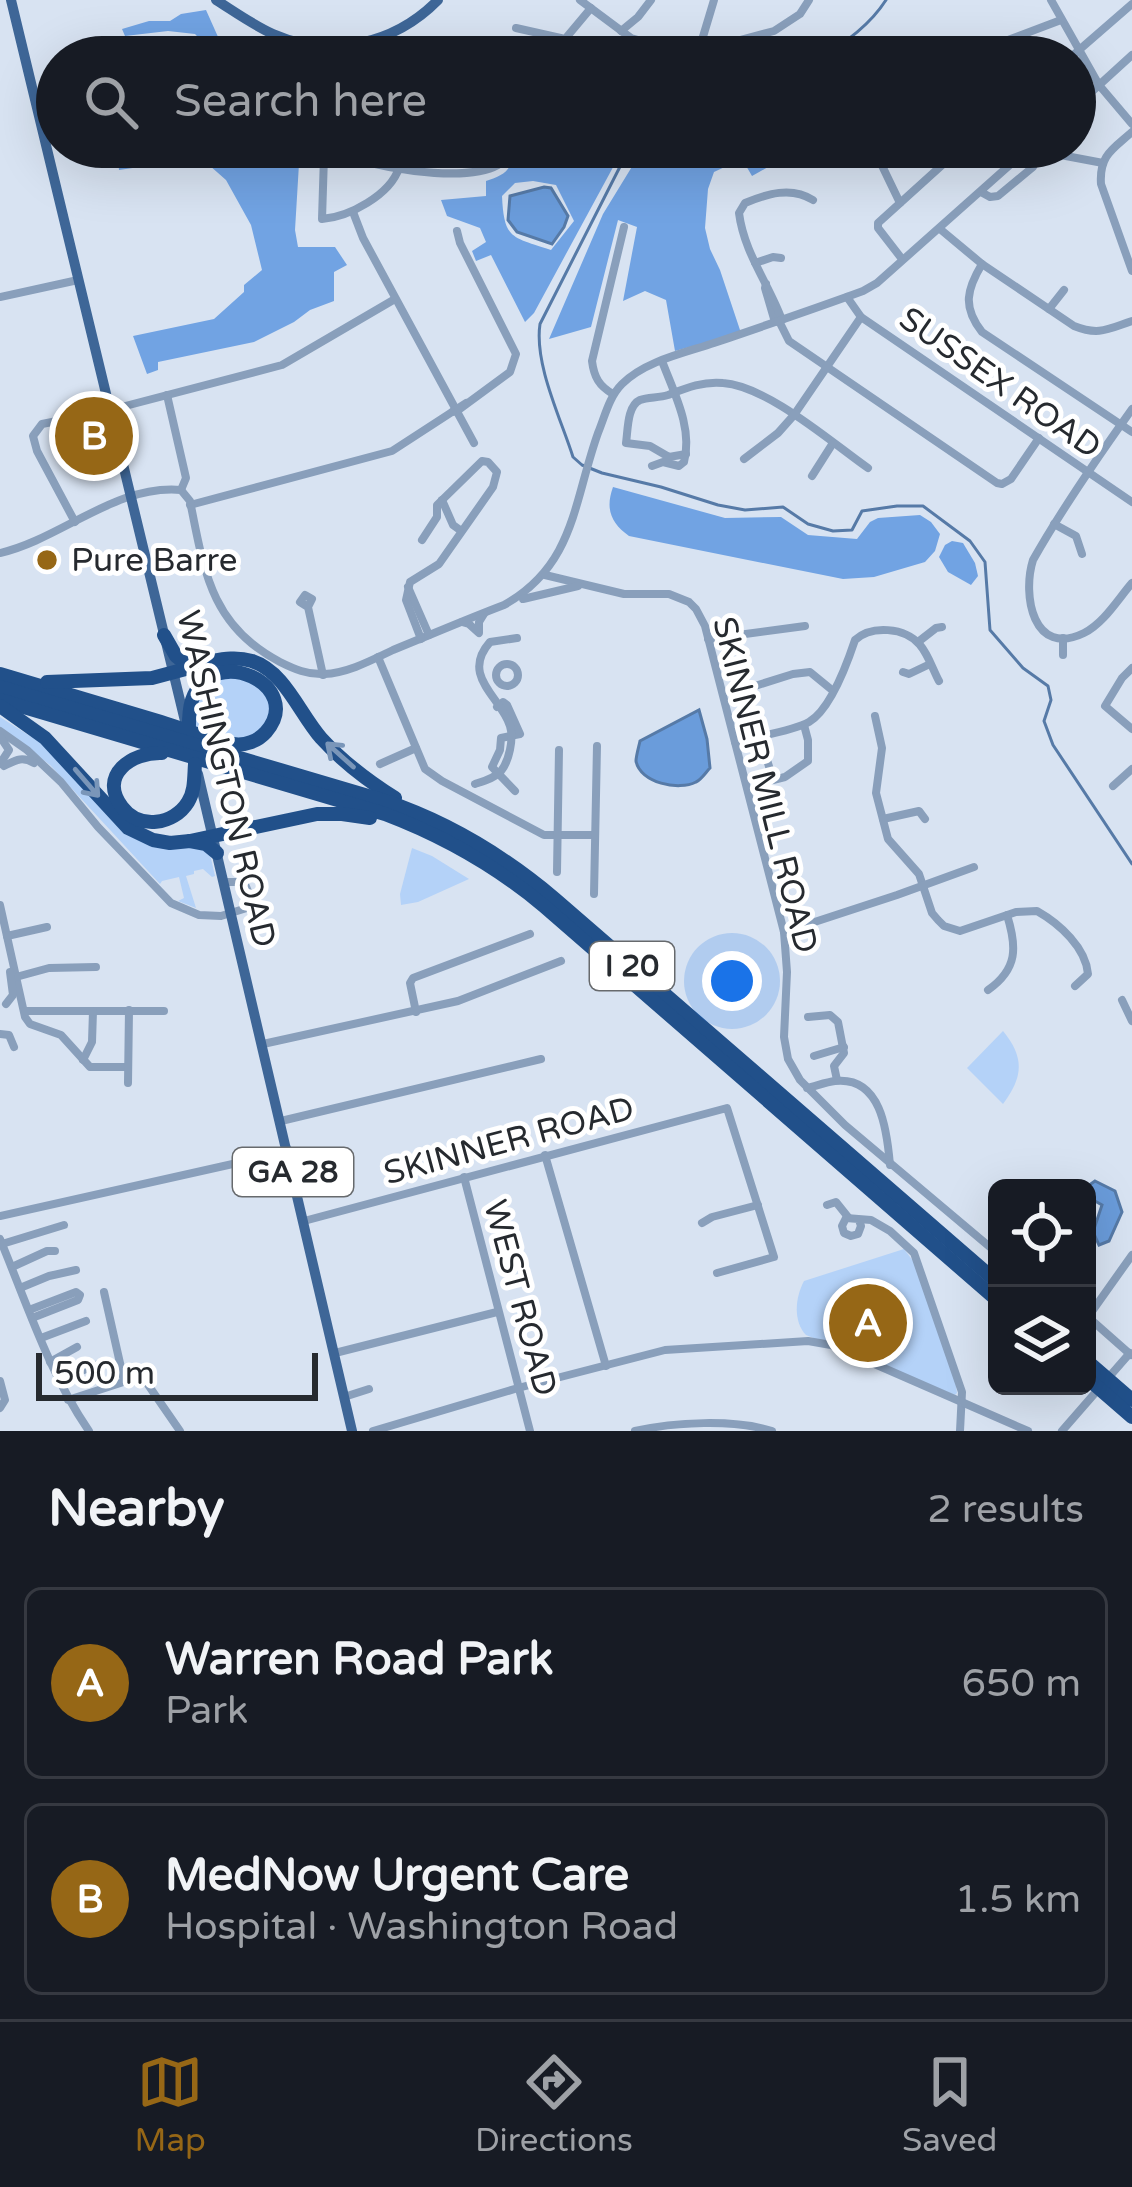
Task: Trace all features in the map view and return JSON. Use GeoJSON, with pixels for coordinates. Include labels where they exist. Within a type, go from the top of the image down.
{"type":"FeatureCollection","features":[{"type":"Feature","properties":{"kind":"highway"},"geometry":{"type":"LineString","coordinates":[[164,635],[183,663],[231,658],[254,662],[272,672],[334,751],[375,785],[436,821]]}},
{"type":"Feature","properties":{"kind":"highway"},"geometry":{"type":"LineString","coordinates":[[2,679],[64,683],[152,678],[231,658]]}},
{"type":"Feature","properties":{"kind":"highway"},"geometry":{"type":"LineString","coordinates":[[2,679],[202,752],[260,738],[274,719],[271,693],[250,675],[230,672],[206,681],[195,693],[190,711],[202,752],[191,796],[174,816],[151,822],[135,818],[117,799],[117,776],[125,763],[174,743]]}},
{"type":"Feature","properties":{"kind":"highway"},"geometry":{"type":"LineString","coordinates":[[0,703],[202,752]]}},
{"type":"Feature","properties":{"kind":"highway"},"geometry":{"type":"LineString","coordinates":[[0,703],[45,738],[128,828],[153,840],[190,841],[306,815],[354,815],[426,838],[517,884]]}},
{"type":"Feature","properties":{"kind":"highway","name":"I 20"},"geometry":{"type":"LineString","coordinates":[[202,752],[372,797],[436,821],[490,850],[539,885],[988,1274]]}},
{"type":"Feature","properties":{"kind":"highway","name":"I 20"},"geometry":{"type":"LineString","coordinates":[[202,752],[411,824],[459,847],[517,884],[988,1292]]}},
{"type":"Feature","properties":{"kind":"highway"},"geometry":{"type":"LineString","coordinates":[[190,841],[217,853]]}},
{"type":"Feature","properties":{"kind":"highway"},"geometry":{"type":"LineString","coordinates":[[1096,1368],[1132,1400]]}},
{"type":"Feature","properties":{"kind":"highway"},"geometry":{"type":"LineString","coordinates":[[1096,1386],[1132,1417]]}},
{"type":"Feature","properties":{"kind":"main road","name":"WASHINGTON ROAD"},"geometry":{"type":"LineString","coordinates":[[11,0],[36,104]]}},
{"type":"Feature","properties":{"kind":"main road"},"geometry":{"type":"LineString","coordinates":[[216,0],[280,36]]}},
{"type":"Feature","properties":{"kind":"main road"},"geometry":{"type":"LineString","coordinates":[[383,36],[416,20],[438,0]]}},
{"type":"Feature","properties":{"kind":"main road","name":"WASHINGTON ROAD"},"geometry":{"type":"LineString","coordinates":[[51,168],[173,672],[202,752],[212,835],[352,1431]]}},
{"type":"Feature","properties":{"kind":"street"},"geometry":{"type":"LineString","coordinates":[[580,0],[631,36]]}},
{"type":"Feature","properties":{"kind":"street"},"geometry":{"type":"LineString","coordinates":[[621,31],[651,0]]}},
{"type":"Feature","properties":{"kind":"street"},"geometry":{"type":"LineString","coordinates":[[704,36],[714,0]]}},
{"type":"Feature","properties":{"kind":"street"},"geometry":{"type":"LineString","coordinates":[[756,36],[800,14],[809,0]]}},
{"type":"Feature","properties":{"kind":"street"},"geometry":{"type":"LineString","coordinates":[[1051,0],[1068,36]]}},
{"type":"Feature","properties":{"kind":"street"},"geometry":{"type":"LineString","coordinates":[[1096,36],[1132,4]]}},
{"type":"Feature","properties":{"kind":"street"},"geometry":{"type":"LineString","coordinates":[[568,36],[590,8]]}},
{"type":"Feature","properties":{"kind":"street"},"geometry":{"type":"LineString","coordinates":[[1019,36],[1061,20]]}},
{"type":"Feature","properties":{"kind":"street"},"geometry":{"type":"LineString","coordinates":[[515,28],[552,36]]}},
{"type":"Feature","properties":{"kind":"street"},"geometry":{"type":"LineString","coordinates":[[1096,88],[1132,56]]}},
{"type":"Feature","properties":{"kind":"street"},"geometry":{"type":"LineString","coordinates":[[1096,81],[1132,128],[1105,156],[1101,184],[1132,272]]}},
{"type":"Feature","properties":{"kind":"street"},"geometry":{"type":"LineString","coordinates":[[1096,162],[1103,163]]}},
{"type":"Feature","properties":{"kind":"street"},"geometry":{"type":"LineString","coordinates":[[326,168],[322,219],[353,212],[397,177],[399,168]]}},
{"type":"Feature","properties":{"kind":"street"},"geometry":{"type":"LineString","coordinates":[[406,168],[453,175],[495,168]]}},
{"type":"Feature","properties":{"kind":"street"},"geometry":{"type":"LineString","coordinates":[[883,168],[900,203]]}},
{"type":"Feature","properties":{"kind":"street"},"geometry":{"type":"LineString","coordinates":[[902,259],[878,224],[938,168]]}},
{"type":"Feature","properties":{"kind":"street"},"geometry":{"type":"LineString","coordinates":[[504,605],[526,593],[562,550],[613,394],[628,378],[662,361],[877,283],[1008,168]]}},
{"type":"Feature","properties":{"kind":"street"},"geometry":{"type":"LineString","coordinates":[[981,192],[990,197],[1005,192],[1032,168]]}},
{"type":"Feature","properties":{"kind":"street"},"geometry":{"type":"LineString","coordinates":[[813,200],[785,191],[745,203],[739,213],[789,341],[998,483],[1011,479],[1040,438]]}},
{"type":"Feature","properties":{"kind":"street"},"geometry":{"type":"LineString","coordinates":[[353,212],[474,443]]}},
{"type":"Feature","properties":{"kind":"street"},"geometry":{"type":"LineString","coordinates":[[613,394],[594,375],[592,361],[624,227]]}},
{"type":"Feature","properties":{"kind":"street"},"geometry":{"type":"LineString","coordinates":[[940,229],[982,264],[1090,333],[1132,321]]}},
{"type":"Feature","properties":{"kind":"street"},"geometry":{"type":"LineString","coordinates":[[190,505],[392,451],[510,372],[517,354],[457,231]]}},
{"type":"Feature","properties":{"kind":"street"},"geometry":{"type":"LineString","coordinates":[[755,263],[781,258]]}},
{"type":"Feature","properties":{"kind":"street"},"geometry":{"type":"LineString","coordinates":[[982,264],[971,282],[968,301],[982,332],[1132,432]]}},
{"type":"Feature","properties":{"kind":"street"},"geometry":{"type":"LineString","coordinates":[[0,297],[78,280]]}},
{"type":"Feature","properties":{"kind":"street"},"geometry":{"type":"LineString","coordinates":[[1049,309],[1064,290]]}},
{"type":"Feature","properties":{"kind":"street","name":"SUSSEX ROAD"},"geometry":{"type":"LineString","coordinates":[[848,297],[861,317],[1132,502]]}},
{"type":"Feature","properties":{"kind":"street"},"geometry":{"type":"LineString","coordinates":[[110,410],[282,365],[395,299]]}},
{"type":"Feature","properties":{"kind":"street"},"geometry":{"type":"LineString","coordinates":[[744,459],[794,416],[861,317]]}},
{"type":"Feature","properties":{"kind":"street"},"geometry":{"type":"LineString","coordinates":[[652,466],[663,462],[679,466],[686,454],[687,435],[662,361]]}},
{"type":"Feature","properties":{"kind":"street"},"geometry":{"type":"LineString","coordinates":[[686,454],[669,457],[646,444],[626,443],[631,409],[636,402],[697,384],[728,383],[781,405],[868,468]]}},
{"type":"Feature","properties":{"kind":"street"},"geometry":{"type":"LineString","coordinates":[[167,395],[186,478],[181,490]]}},
{"type":"Feature","properties":{"kind":"street"},"geometry":{"type":"LineString","coordinates":[[1132,409],[1033,560],[1028,604],[1046,632],[1063,638],[1078,635],[1097,623],[1132,583]]}},
{"type":"Feature","properties":{"kind":"street"},"geometry":{"type":"LineString","coordinates":[[75,522],[33,436],[42,424],[92,414]]}},
{"type":"Feature","properties":{"kind":"street"},"geometry":{"type":"LineString","coordinates":[[812,476],[833,443]]}},
{"type":"Feature","properties":{"kind":"street"},"geometry":{"type":"LineString","coordinates":[[422,540],[437,518],[437,505],[482,461],[488,462],[497,472],[493,487],[439,565],[413,578],[408,587],[406,600],[425,637]]}},
{"type":"Feature","properties":{"kind":"street"},"geometry":{"type":"LineString","coordinates":[[0,553],[131,497],[181,490]]}},
{"type":"Feature","properties":{"kind":"street"},"geometry":{"type":"LineString","coordinates":[[181,490],[190,505],[211,589],[228,620],[248,641],[298,670],[322,675],[504,605],[582,585]]}},
{"type":"Feature","properties":{"kind":"street"},"geometry":{"type":"LineString","coordinates":[[442,500],[460,530]]}},
{"type":"Feature","properties":{"kind":"street"},"geometry":{"type":"LineString","coordinates":[[1054,524],[1076,536],[1082,554]]}},
{"type":"Feature","properties":{"kind":"street","name":"SKINNER MILL ROAD"},"geometry":{"type":"LineString","coordinates":[[544,575],[634,595],[669,594],[696,609],[708,639],[784,932],[785,1048],[793,1070],[806,1088],[890,1165],[988,1246]]}},
{"type":"Feature","properties":{"kind":"street"},"geometry":{"type":"LineString","coordinates":[[308,607],[322,675]]}},
{"type":"Feature","properties":{"kind":"street"},"geometry":{"type":"LineString","coordinates":[[484,649],[479,622],[485,613]]}},
{"type":"Feature","properties":{"kind":"street"},"geometry":{"type":"LineString","coordinates":[[462,622],[479,633]]}},
{"type":"Feature","properties":{"kind":"street"},"geometry":{"type":"LineString","coordinates":[[708,639],[806,626]]}},
{"type":"Feature","properties":{"kind":"street"},"geometry":{"type":"LineString","coordinates":[[918,642],[942,627]]}},
{"type":"Feature","properties":{"kind":"street"},"geometry":{"type":"LineString","coordinates":[[735,742],[804,725],[819,714],[862,633],[884,630],[918,642],[939,681]]}},
{"type":"Feature","properties":{"kind":"street"},"geometry":{"type":"LineString","coordinates":[[514,791],[492,767],[501,738],[520,734],[518,725],[506,705],[497,706],[487,691],[481,658],[490,642],[517,638]]}},
{"type":"Feature","properties":{"kind":"street"},"geometry":{"type":"LineString","coordinates":[[1063,638],[1063,655]]}},
{"type":"Feature","properties":{"kind":"street"},"geometry":{"type":"LineString","coordinates":[[378,657],[425,769],[544,835],[595,835]]}},
{"type":"Feature","properties":{"kind":"street"},"geometry":{"type":"LineString","coordinates":[[903,672],[909,674],[930,664]]}},
{"type":"Feature","properties":{"kind":"street"},"geometry":{"type":"LineString","coordinates":[[1132,668],[1105,706],[1132,729]]}},
{"type":"Feature","properties":{"kind":"street"},"geometry":{"type":"LineString","coordinates":[[755,686],[811,672],[832,690]]}},
{"type":"Feature","properties":{"kind":"street"},"geometry":{"type":"LineString","coordinates":[[482,678],[497,680],[487,691]]}},
{"type":"Feature","properties":{"kind":"street"},"geometry":{"type":"LineString","coordinates":[[875,716],[883,748],[876,794],[883,819],[892,846],[914,868],[932,914],[944,926],[960,931],[1023,910],[1037,911],[1078,946],[1089,969],[1075,986]]}},
{"type":"Feature","properties":{"kind":"street"},"geometry":{"type":"LineString","coordinates":[[760,736],[773,780],[808,761],[804,725]]}},
{"type":"Feature","properties":{"kind":"street"},"geometry":{"type":"LineString","coordinates":[[0,734],[61,782],[171,903],[199,916],[248,909],[251,898],[244,882],[223,882]]}},
{"type":"Feature","properties":{"kind":"street"},"geometry":{"type":"LineString","coordinates":[[0,734],[9,750],[2,766]]}},
{"type":"Feature","properties":{"kind":"street"},"geometry":{"type":"LineString","coordinates":[[594,894],[597,746]]}},
{"type":"Feature","properties":{"kind":"street"},"geometry":{"type":"LineString","coordinates":[[22,748],[34,763]]}},
{"type":"Feature","properties":{"kind":"street"},"geometry":{"type":"LineString","coordinates":[[2,766],[22,748]]}},
{"type":"Feature","properties":{"kind":"street"},"geometry":{"type":"LineString","coordinates":[[380,764],[416,748]]}},
{"type":"Feature","properties":{"kind":"street"},"geometry":{"type":"LineString","coordinates":[[557,872],[559,750]]}},
{"type":"Feature","properties":{"kind":"street"},"geometry":{"type":"LineString","coordinates":[[2,766],[26,758],[74,798]]}},
{"type":"Feature","properties":{"kind":"street"},"geometry":{"type":"LineString","coordinates":[[1113,786],[1132,770]]}},
{"type":"Feature","properties":{"kind":"street"},"geometry":{"type":"LineString","coordinates":[[475,784],[497,774]]}},
{"type":"Feature","properties":{"kind":"street"},"geometry":{"type":"LineString","coordinates":[[883,819],[919,811],[925,820]]}},
{"type":"Feature","properties":{"kind":"street"},"geometry":{"type":"LineString","coordinates":[[784,932],[974,867]]}},
{"type":"Feature","properties":{"kind":"street"},"geometry":{"type":"LineString","coordinates":[[0,905],[13,986],[13,995],[3,1005]]}},
{"type":"Feature","properties":{"kind":"street"},"geometry":{"type":"LineString","coordinates":[[988,991],[1015,953],[1007,915]]}},
{"type":"Feature","properties":{"kind":"street"},"geometry":{"type":"LineString","coordinates":[[3,933],[47,927]]}},
{"type":"Feature","properties":{"kind":"street"},"geometry":{"type":"LineString","coordinates":[[3,933],[30,1024],[61,1035],[90,1067],[128,1067]]}},
{"type":"Feature","properties":{"kind":"street"},"geometry":{"type":"LineString","coordinates":[[416,1012],[413,978],[530,934]]}},
{"type":"Feature","properties":{"kind":"street"},"geometry":{"type":"LineString","coordinates":[[263,1044],[458,1001],[561,961]]}},
{"type":"Feature","properties":{"kind":"street"},"geometry":{"type":"LineString","coordinates":[[16,976],[49,968],[97,968]]}},
{"type":"Feature","properties":{"kind":"street"},"geometry":{"type":"LineString","coordinates":[[1122,1000],[1132,1021]]}},
{"type":"Feature","properties":{"kind":"street"},"geometry":{"type":"LineString","coordinates":[[3,1005],[164,1011]]}},
{"type":"Feature","properties":{"kind":"street"},"geometry":{"type":"LineString","coordinates":[[128,1083],[129,1010]]}},
{"type":"Feature","properties":{"kind":"street"},"geometry":{"type":"LineString","coordinates":[[83,1060],[92,1042],[92,1011]]}},
{"type":"Feature","properties":{"kind":"street"},"geometry":{"type":"LineString","coordinates":[[808,1017],[835,1018],[844,1047],[834,1066],[836,1080]]}},
{"type":"Feature","properties":{"kind":"street"},"geometry":{"type":"LineString","coordinates":[[0,1034],[9,1035],[14,1047]]}},
{"type":"Feature","properties":{"kind":"street"},"geometry":{"type":"LineString","coordinates":[[814,1056],[844,1047]]}},
{"type":"Feature","properties":{"kind":"street"},"geometry":{"type":"LineString","coordinates":[[280,1121],[541,1059]]}},
{"type":"Feature","properties":{"kind":"street"},"geometry":{"type":"LineString","coordinates":[[806,1088],[836,1080],[859,1083],[874,1097],[890,1165]]}},
{"type":"Feature","properties":{"kind":"street","name":"SKINNER ROAD"},"geometry":{"type":"LineString","coordinates":[[304,1220],[727,1108],[758,1205]]}},
{"type":"Feature","properties":{"kind":"street"},"geometry":{"type":"LineString","coordinates":[[0,1216],[288,1149]]}},
{"type":"Feature","properties":{"kind":"street"},"geometry":{"type":"LineString","coordinates":[[545,1155],[606,1366]]}},
{"type":"Feature","properties":{"kind":"street","name":"WEST ROAD"},"geometry":{"type":"LineString","coordinates":[[464,1177],[530,1431]]}},
{"type":"Feature","properties":{"kind":"street"},"geometry":{"type":"LineString","coordinates":[[827,1205],[836,1202],[848,1217],[871,1220],[914,1253],[962,1392],[960,1431]]}},
{"type":"Feature","properties":{"kind":"street"},"geometry":{"type":"LineString","coordinates":[[702,1223],[758,1205],[774,1257],[717,1274]]}},
{"type":"Feature","properties":{"kind":"street"},"geometry":{"type":"LineString","coordinates":[[848,1217],[842,1226],[847,1235],[860,1232],[859,1220]]}},
{"type":"Feature","properties":{"kind":"street"},"geometry":{"type":"LineString","coordinates":[[64,1225],[1,1241],[58,1380],[89,1431]]}},
{"type":"Feature","properties":{"kind":"street"},"geometry":{"type":"LineString","coordinates":[[12,1267],[55,1251]]}},
{"type":"Feature","properties":{"kind":"street"},"geometry":{"type":"LineString","coordinates":[[1096,1306],[1132,1255]]}},
{"type":"Feature","properties":{"kind":"street"},"geometry":{"type":"LineString","coordinates":[[20,1288],[76,1270]]}},
{"type":"Feature","properties":{"kind":"street"},"geometry":{"type":"LineString","coordinates":[[76,1292],[80,1296],[77,1300],[31,1314],[76,1292]]}},
{"type":"Feature","properties":{"kind":"street"},"geometry":{"type":"LineString","coordinates":[[104,1292],[124,1381]]}},
{"type":"Feature","properties":{"kind":"street"},"geometry":{"type":"LineString","coordinates":[[335,1353],[497,1312]]}},
{"type":"Feature","properties":{"kind":"street"},"geometry":{"type":"LineString","coordinates":[[40,1338],[86,1321]]}},
{"type":"Feature","properties":{"kind":"street"},"geometry":{"type":"LineString","coordinates":[[1062,1431],[1131,1354],[1096,1324]]}},
{"type":"Feature","properties":{"kind":"street"},"geometry":{"type":"LineString","coordinates":[[373,1431],[665,1351],[808,1341],[831,1345],[1028,1431]]}},
{"type":"Feature","properties":{"kind":"street"},"geometry":{"type":"LineString","coordinates":[[50,1362],[77,1347]]}},
{"type":"Feature","properties":{"kind":"street"},"geometry":{"type":"LineString","coordinates":[[58,1380],[101,1363]]}},
{"type":"Feature","properties":{"kind":"street"},"geometry":{"type":"LineString","coordinates":[[68,1400],[142,1376],[180,1431]]}},
{"type":"Feature","properties":{"kind":"street"},"geometry":{"type":"LineString","coordinates":[[0,1381],[5,1400],[0,1408]]}},
{"type":"Feature","properties":{"kind":"street"},"geometry":{"type":"LineString","coordinates":[[344,1397],[369,1389]]}},
{"type":"Feature","properties":{"kind":"street"},"geometry":{"type":"LineString","coordinates":[[635,1431],[691,1427],[772,1431]]}},
{"type":"Feature","properties":{"kind":"shaded area"},"geometry":{"type":"Polygon","coordinates":[[[206,10],[218,36],[168,31],[125,36],[122,29],[170,21],[206,10]]]}},
{"type":"Feature","properties":{"kind":"shaded area"},"geometry":{"type":"Polygon","coordinates":[[[212,168],[299,168],[298,247],[335,247],[347,265],[334,272],[334,301],[254,342],[158,362],[158,370],[147,374],[133,336],[214,319],[262,270],[251,225],[226,180],[212,168]]]}},
{"type":"Feature","properties":{"kind":"shaded area"},"geometry":{"type":"Polygon","coordinates":[[[509,168],[613,168],[525,322],[491,255],[476,261],[472,251],[486,242],[480,228],[447,216],[441,200],[486,196],[486,181],[509,168]],[[515,183],[502,196],[508,229],[527,242],[551,250],[574,221],[556,185],[515,183]]]}},
{"type":"Feature","properties":{"kind":"shaded area"},"geometry":{"type":"Polygon","coordinates":[[[631,168],[722,168],[714,172],[708,189],[705,228],[741,333],[675,351],[666,300],[645,291],[623,301],[637,227],[618,220],[591,327],[549,339],[603,214],[631,168]]]}},
{"type":"Feature","properties":{"kind":"shaded area"},"geometry":{"type":"Polygon","coordinates":[[[551,188],[568,216],[552,244],[517,232],[508,220],[510,196],[551,188]]]}},
{"type":"Feature","properties":{"kind":"shaded area"},"geometry":{"type":"Polygon","coordinates":[[[613,487],[725,518],[781,517],[808,535],[857,539],[878,518],[920,515],[940,534],[935,551],[925,562],[874,577],[843,579],[629,536],[611,515],[613,487]]]}},
{"type":"Feature","properties":{"kind":"shaded area"},"geometry":{"type":"Polygon","coordinates":[[[952,541],[963,543],[975,563],[978,576],[971,585],[948,572],[939,557],[952,541]]]}},
{"type":"Feature","properties":{"kind":"shaded area"},"geometry":{"type":"Polygon","coordinates":[[[220,677],[248,678],[267,692],[271,714],[262,733],[239,741],[197,729],[200,699],[220,677]]]}},
{"type":"Feature","properties":{"kind":"shaded area"},"geometry":{"type":"Polygon","coordinates":[[[699,710],[710,768],[698,781],[680,786],[645,775],[636,761],[640,741],[699,710]]]}},
{"type":"Feature","properties":{"kind":"shaded area"},"geometry":{"type":"Polygon","coordinates":[[[0,717],[41,743],[131,833],[196,844],[210,854],[215,876],[203,869],[186,876],[196,908],[178,901],[184,898],[179,877],[160,884],[50,765],[0,727],[0,717]]]}},
{"type":"Feature","properties":{"kind":"shaded area"},"geometry":{"type":"Polygon","coordinates":[[[412,848],[432,856],[469,879],[401,905],[412,848]]]}},
{"type":"Feature","properties":{"kind":"shaded area"},"geometry":{"type":"Polygon","coordinates":[[[1003,1031],[1019,1068],[1003,1104],[967,1068],[1003,1031]]]}},
{"type":"Feature","properties":{"kind":"shaded area"},"geometry":{"type":"Polygon","coordinates":[[[1096,1182],[1115,1191],[1122,1212],[1109,1241],[1099,1245],[1096,1223],[1102,1205],[1096,1202],[1096,1182]]]}},
{"type":"Feature","properties":{"kind":"shaded area"},"geometry":{"type":"Polygon","coordinates":[[[904,1249],[923,1274],[955,1380],[955,1395],[806,1335],[799,1323],[797,1302],[804,1281],[904,1249]]]}},
{"type":"Feature","properties":{"kind":"waterway"},"geometry":{"type":"LineString","coordinates":[[851,36],[886,0]]}},
{"type":"Feature","properties":{"kind":"waterway"},"geometry":{"type":"LineString","coordinates":[[619,168],[540,324],[545,374],[573,457],[602,473],[718,505],[745,510],[783,507],[808,524],[833,531],[852,530],[862,511],[923,506],[970,541],[985,562],[990,630],[1023,668],[1048,686],[1051,700],[1044,721],[1053,745],[1132,864]]}},
{"type":"Feature","properties":{"kind":"place","name":"MedNow Urgent Care"},"geometry":{"type":"Point","coordinates":[94,436]}},
{"type":"Feature","properties":{"kind":"place","name":"Pure Barre"},"geometry":{"type":"Point","coordinates":[47,560]}},
{"type":"Feature","properties":{"kind":"place","name":"Warren Road Park"},"geometry":{"type":"Point","coordinates":[868,1323]}}]}
